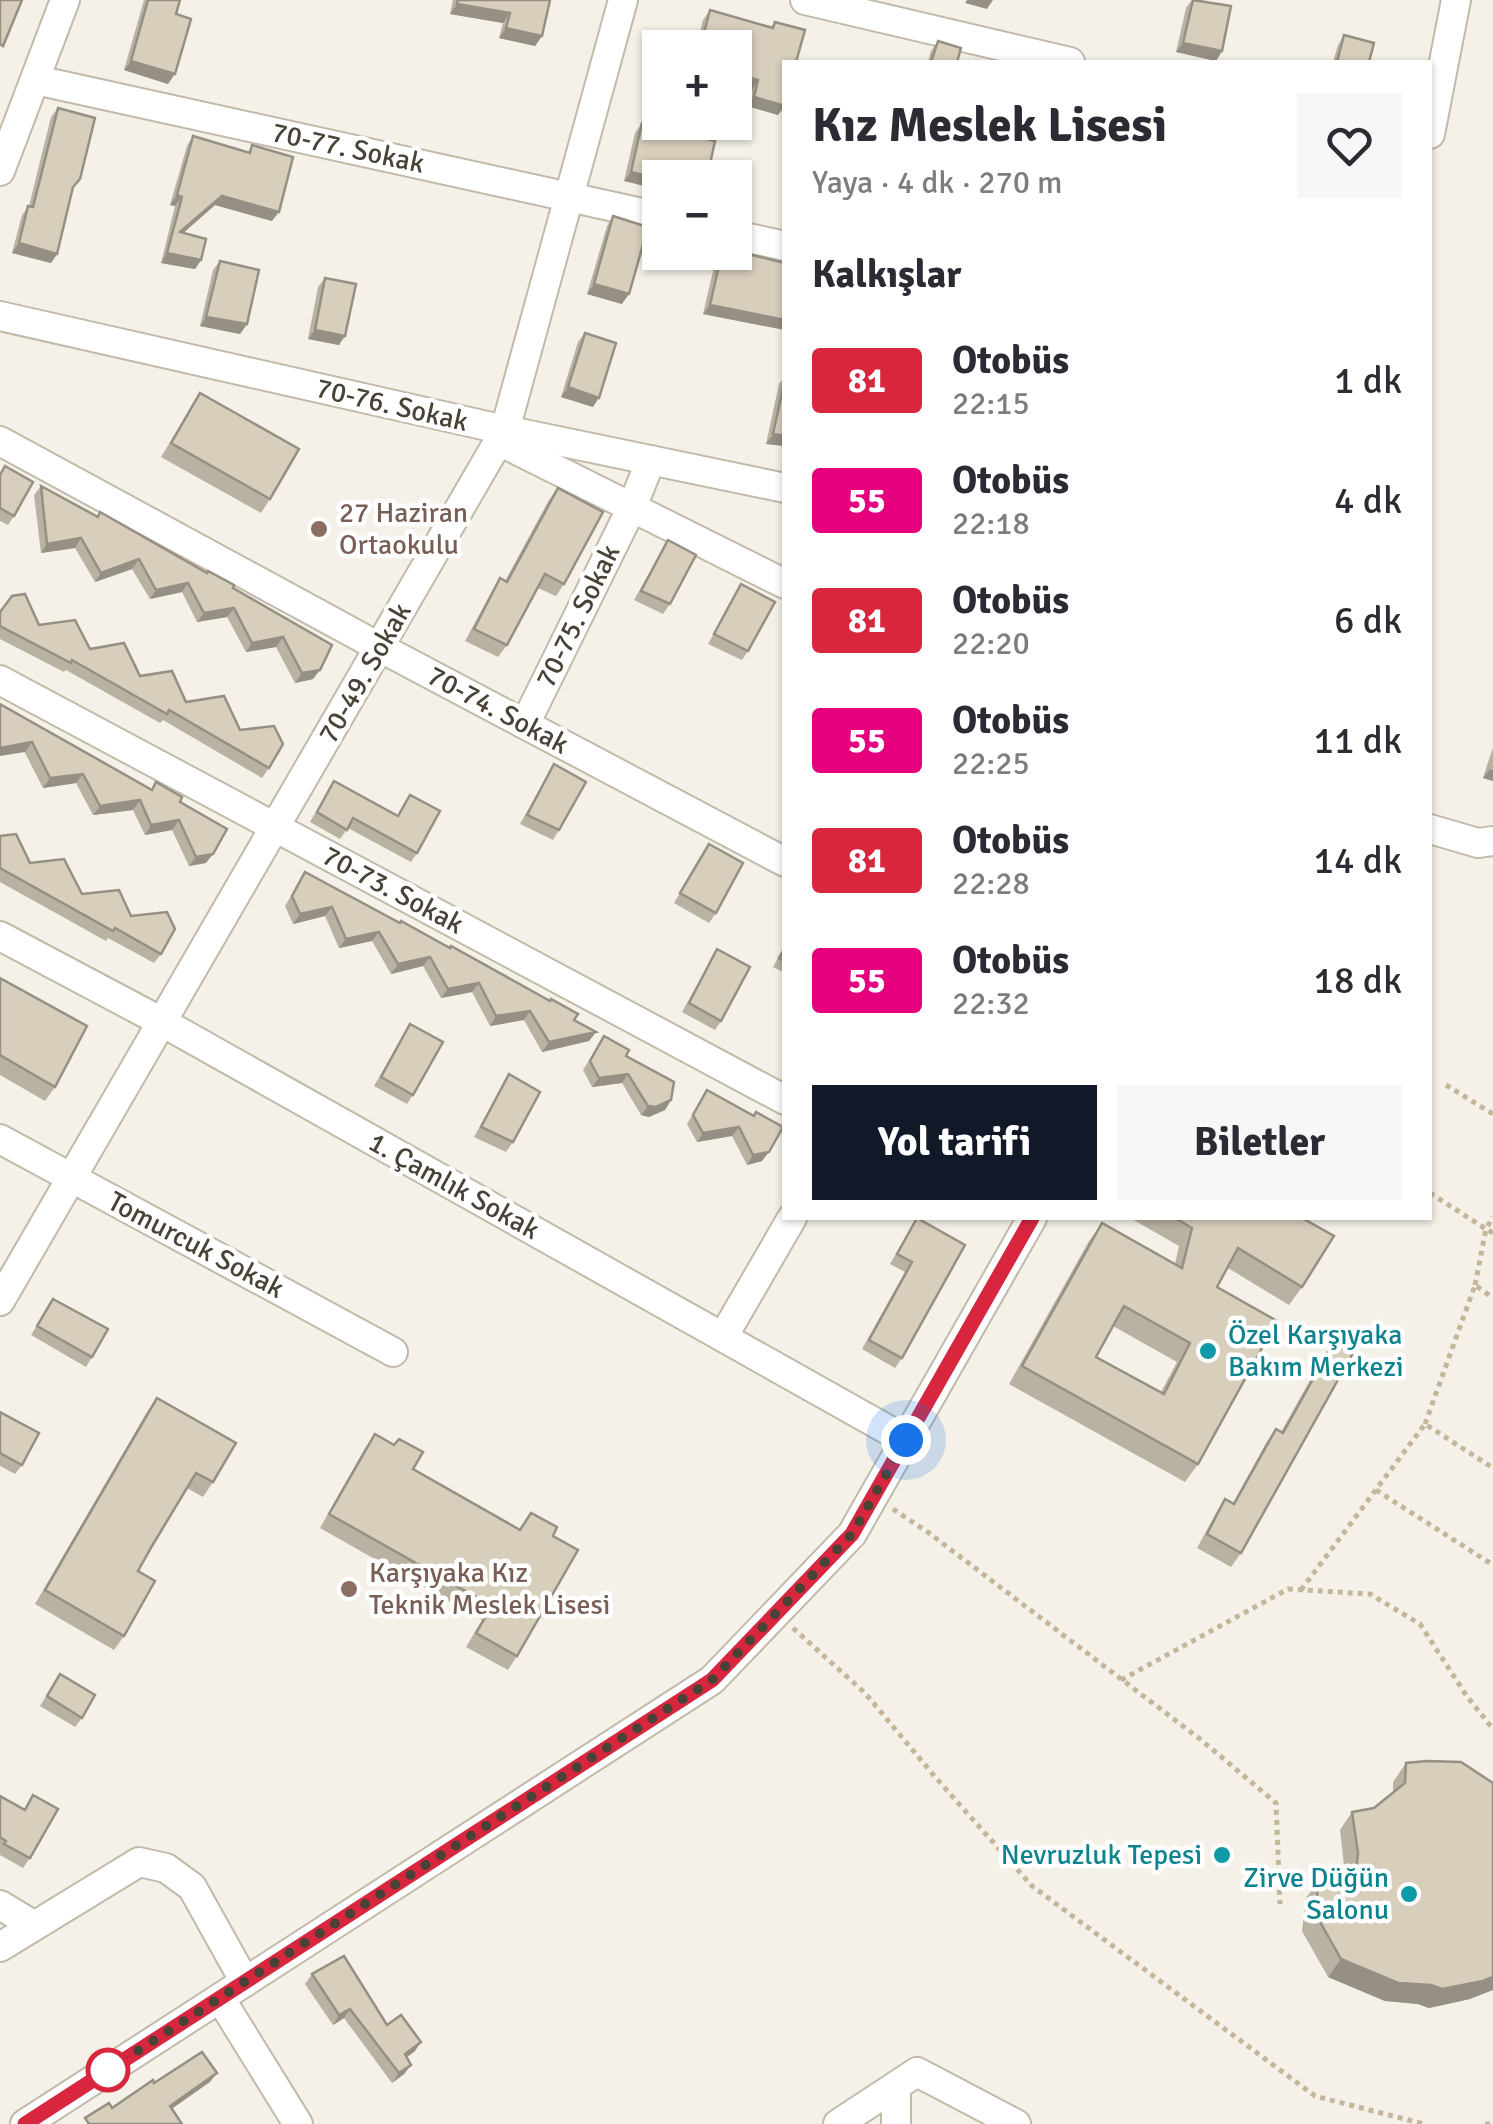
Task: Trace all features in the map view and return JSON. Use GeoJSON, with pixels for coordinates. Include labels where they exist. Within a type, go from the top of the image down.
{"type":"FeatureCollection","features":[{"type":"Feature","properties":{"kind":"street"},"geometry":{"type":"LineString","coordinates":[[0,171],[65,0]]}},
{"type":"Feature","properties":{"kind":"street","name":"70-49. Sokak"},"geometry":{"type":"LineString","coordinates":[[0,1301],[502,435],[623,0]]}},
{"type":"Feature","properties":{"kind":"street"},"geometry":{"type":"LineString","coordinates":[[805,0],[1061,60]]}},
{"type":"Feature","properties":{"kind":"street"},"geometry":{"type":"LineString","coordinates":[[1432,124],[1456,0]]}},
{"type":"Feature","properties":{"kind":"street","name":"70-77. Sokak"},"geometry":{"type":"LineString","coordinates":[[36,80],[642,213]]}},
{"type":"Feature","properties":{"kind":"street"},"geometry":{"type":"LineString","coordinates":[[752,238],[782,245]]}},
{"type":"Feature","properties":{"kind":"street","name":"70-76. Sokak"},"geometry":{"type":"LineString","coordinates":[[0,316],[502,435],[782,487]]}},
{"type":"Feature","properties":{"kind":"street"},"geometry":{"type":"LineString","coordinates":[[502,435],[632,507],[782,582]]}},
{"type":"Feature","properties":{"kind":"street","name":"70-74. Sokak"},"geometry":{"type":"LineString","coordinates":[[0,441],[782,860]]}},
{"type":"Feature","properties":{"kind":"street","name":"70-75. Sokak"},"geometry":{"type":"LineString","coordinates":[[525,724],[632,507],[651,460]]}},
{"type":"Feature","properties":{"kind":"street","name":"70-73. Sokak"},"geometry":{"type":"LineString","coordinates":[[0,680],[782,1098]]}},
{"type":"Feature","properties":{"kind":"street"},"geometry":{"type":"LineString","coordinates":[[1432,830],[1478,843],[1493,841]]}},
{"type":"Feature","properties":{"kind":"street","name":"1. Çamlık Sokak"},"geometry":{"type":"LineString","coordinates":[[0,936],[162,1022],[906,1440]]}},
{"type":"Feature","properties":{"kind":"street","name":"Tomurcuk Sokak"},"geometry":{"type":"LineString","coordinates":[[0,1139],[393,1352]]}},
{"type":"Feature","properties":{"kind":"street"},"geometry":{"type":"LineString","coordinates":[[723,1338],[791,1220]]}},
{"type":"Feature","properties":{"kind":"street"},"geometry":{"type":"LineString","coordinates":[[25,2124],[712,1680],[852,1534],[1031,1220]]}},
{"type":"Feature","properties":{"kind":"street"},"geometry":{"type":"LineString","coordinates":[[0,1947],[139,1862],[166,1868],[192,1887],[245,1982]]}},
{"type":"Feature","properties":{"kind":"street"},"geometry":{"type":"LineString","coordinates":[[0,1904],[34,1925]]}},
{"type":"Feature","properties":{"kind":"street"},"geometry":{"type":"LineString","coordinates":[[220,1998],[298,2124]]}},
{"type":"Feature","properties":{"kind":"street"},"geometry":{"type":"LineString","coordinates":[[838,2124],[917,2072],[1016,2124]]}},
{"type":"Feature","properties":{"kind":"street"},"geometry":{"type":"LineString","coordinates":[[896,2086],[896,2124]]}},
{"type":"Feature","properties":{"kind":"path"},"geometry":{"type":"LineString","coordinates":[[1446,1085],[1493,1114]]}},
{"type":"Feature","properties":{"kind":"path"},"geometry":{"type":"LineString","coordinates":[[1432,1195],[1490,1231]]}},
{"type":"Feature","properties":{"kind":"path"},"geometry":{"type":"LineString","coordinates":[[1301,1590],[1425,1424],[1475,1285],[1493,1218]]}},
{"type":"Feature","properties":{"kind":"path"},"geometry":{"type":"LineString","coordinates":[[1475,1285],[1493,1298]]}},
{"type":"Feature","properties":{"kind":"path"},"geometry":{"type":"LineString","coordinates":[[1425,1424],[1493,1468]]}},
{"type":"Feature","properties":{"kind":"path"},"geometry":{"type":"LineString","coordinates":[[1376,1490],[1493,1565]]}},
{"type":"Feature","properties":{"kind":"path"},"geometry":{"type":"LineString","coordinates":[[873,1497],[929,1533],[1200,1739],[1276,1803],[1280,1904]]}},
{"type":"Feature","properties":{"kind":"path"},"geometry":{"type":"LineString","coordinates":[[1122,1680],[1288,1590],[1370,1594],[1420,1624],[1466,1695],[1493,1728]]}},
{"type":"Feature","properties":{"kind":"path"},"geometry":{"type":"LineString","coordinates":[[776,1613],[865,1694],[1032,1886],[1316,2096],[1424,2124]]}},
{"type":"Feature","properties":{"kind":"path"},"geometry":{"type":"LineString","coordinates":[[1485,2124],[1493,2124]]}},
{"type":"Feature","properties":{"kind":"building"},"geometry":{"type":"Polygon","coordinates":[[[0,0],[22,0],[3,46],[0,44],[0,0]]]}},
{"type":"Feature","properties":{"kind":"building"},"geometry":{"type":"Polygon","coordinates":[[[148,0],[180,0],[176,14],[191,19],[175,74],[131,61],[148,0]]]}},
{"type":"Feature","properties":{"kind":"building"},"geometry":{"type":"Polygon","coordinates":[[[458,0],[550,0],[542,36],[506,28],[510,13],[457,4],[458,0]]]}},
{"type":"Feature","properties":{"kind":"building"},"geometry":{"type":"Polygon","coordinates":[[[1193,0],[1231,6],[1222,51],[1183,43],[1193,0]]]}},
{"type":"Feature","properties":{"kind":"building"},"geometry":{"type":"Polygon","coordinates":[[[710,10],[773,28],[775,22],[805,30],[797,60],[782,60],[782,105],[754,97],[758,80],[752,78],[752,30],[705,30],[710,10]]]}},
{"type":"Feature","properties":{"kind":"building"},"geometry":{"type":"Polygon","coordinates":[[[1344,35],[1374,43],[1370,60],[1338,60],[1344,35]]]}},
{"type":"Feature","properties":{"kind":"building"},"geometry":{"type":"Polygon","coordinates":[[[938,41],[961,48],[958,60],[932,60],[938,41]]]}},
{"type":"Feature","properties":{"kind":"building"},"geometry":{"type":"Polygon","coordinates":[[[58,108],[95,118],[57,254],[19,243],[28,206],[33,207],[58,108]]]}},
{"type":"Feature","properties":{"kind":"building"},"geometry":{"type":"Polygon","coordinates":[[[642,123],[642,140],[715,141],[711,160],[642,160],[642,175],[631,172],[642,123]]]}},
{"type":"Feature","properties":{"kind":"building"},"geometry":{"type":"Polygon","coordinates":[[[193,136],[250,153],[252,145],[293,157],[279,212],[222,196],[180,232],[206,239],[201,260],[167,253],[193,136]]]}},
{"type":"Feature","properties":{"kind":"building"},"geometry":{"type":"Polygon","coordinates":[[[613,216],[642,225],[642,248],[629,294],[594,284],[613,216]]]}},
{"type":"Feature","properties":{"kind":"building"},"geometry":{"type":"Polygon","coordinates":[[[752,255],[782,262],[782,319],[710,305],[718,270],[752,270],[752,255]]]}},
{"type":"Feature","properties":{"kind":"building"},"geometry":{"type":"Polygon","coordinates":[[[220,261],[259,270],[247,324],[206,317],[220,261]]]}},
{"type":"Feature","properties":{"kind":"building"},"geometry":{"type":"Polygon","coordinates":[[[325,278],[356,284],[345,336],[315,330],[325,278]]]}},
{"type":"Feature","properties":{"kind":"building"},"geometry":{"type":"Polygon","coordinates":[[[585,333],[616,343],[599,398],[568,387],[585,333]]]}},
{"type":"Feature","properties":{"kind":"building"},"geometry":{"type":"Polygon","coordinates":[[[200,393],[299,449],[270,499],[171,443],[200,393]]]}},
{"type":"Feature","properties":{"kind":"building"},"geometry":{"type":"Polygon","coordinates":[[[782,393],[782,436],[773,434],[782,393]]]}},
{"type":"Feature","properties":{"kind":"building"},"geometry":{"type":"Polygon","coordinates":[[[5,466],[33,482],[14,516],[0,508],[0,475],[5,466]]]}},
{"type":"Feature","properties":{"kind":"building"},"geometry":{"type":"Polygon","coordinates":[[[41,486],[98,517],[100,512],[234,585],[233,588],[332,645],[320,670],[302,673],[283,637],[252,643],[234,608],[204,613],[188,583],[156,590],[139,559],[101,573],[81,538],[47,544],[41,486]]]}},
{"type":"Feature","properties":{"kind":"building"},"geometry":{"type":"Polygon","coordinates":[[[558,488],[603,512],[564,584],[545,574],[507,645],[474,629],[500,578],[507,582],[558,488]]]}},
{"type":"Feature","properties":{"kind":"building"},"geometry":{"type":"Polygon","coordinates":[[[668,540],[696,555],[670,604],[641,591],[668,540]]]}},
{"type":"Feature","properties":{"kind":"building"},"geometry":{"type":"Polygon","coordinates":[[[741,584],[775,602],[748,651],[714,634],[741,584]]]}},
{"type":"Feature","properties":{"kind":"building"},"geometry":{"type":"Polygon","coordinates":[[[25,594],[39,625],[75,620],[90,649],[124,643],[140,676],[172,671],[186,702],[224,696],[240,730],[274,726],[283,744],[269,768],[169,710],[167,714],[72,660],[71,663],[0,626],[0,612],[12,596],[25,594]]]}},
{"type":"Feature","properties":{"kind":"building"},"geometry":{"type":"Polygon","coordinates":[[[0,704],[152,790],[156,782],[182,797],[180,802],[227,829],[213,854],[196,857],[179,820],[151,825],[140,800],[100,806],[83,774],[50,778],[32,742],[0,748],[0,704]]]}},
{"type":"Feature","properties":{"kind":"building"},"geometry":{"type":"Polygon","coordinates":[[[554,764],[586,782],[559,830],[527,815],[554,764]]]}},
{"type":"Feature","properties":{"kind":"building"},"geometry":{"type":"Polygon","coordinates":[[[334,781],[398,816],[410,795],[440,811],[417,853],[353,818],[347,830],[317,812],[334,781]]]}},
{"type":"Feature","properties":{"kind":"building"},"geometry":{"type":"Polygon","coordinates":[[[16,834],[30,863],[64,859],[82,894],[119,890],[131,916],[167,912],[175,929],[161,954],[0,868],[0,836],[16,834]]]}},
{"type":"Feature","properties":{"kind":"building"},"geometry":{"type":"Polygon","coordinates":[[[709,844],[743,863],[716,913],[680,893],[709,844]]]}},
{"type":"Feature","properties":{"kind":"building"},"geometry":{"type":"Polygon","coordinates":[[[305,872],[551,999],[578,1014],[574,1020],[596,1032],[549,1042],[530,1011],[496,1016],[479,983],[448,989],[430,957],[398,964],[379,932],[346,939],[332,907],[300,914],[292,896],[305,872]]]}},
{"type":"Feature","properties":{"kind":"building"},"geometry":{"type":"Polygon","coordinates":[[[717,949],[750,967],[721,1021],[689,1003],[717,949]]]}},
{"type":"Feature","properties":{"kind":"building"},"geometry":{"type":"Polygon","coordinates":[[[0,978],[87,1026],[55,1087],[0,1055],[0,978]]]}},
{"type":"Feature","properties":{"kind":"building"},"geometry":{"type":"Polygon","coordinates":[[[410,1024],[443,1042],[413,1095],[381,1077],[410,1024]]]}},
{"type":"Feature","properties":{"kind":"building"},"geometry":{"type":"Polygon","coordinates":[[[604,1036],[629,1050],[626,1056],[674,1082],[671,1100],[648,1106],[628,1074],[599,1078],[590,1061],[604,1036]]]}},
{"type":"Feature","properties":{"kind":"building"},"geometry":{"type":"Polygon","coordinates":[[[509,1074],[540,1092],[513,1142],[481,1127],[509,1074]]]}},
{"type":"Feature","properties":{"kind":"building"},"geometry":{"type":"Polygon","coordinates":[[[707,1090],[782,1129],[769,1152],[753,1155],[739,1127],[703,1133],[693,1115],[707,1090]]]}},
{"type":"Feature","properties":{"kind":"building"},"geometry":{"type":"Polygon","coordinates":[[[916,1220],[965,1245],[902,1358],[869,1340],[912,1262],[897,1254],[916,1220]]]}},
{"type":"Feature","properties":{"kind":"building","name":"Özel Karşıyaka Bakım Merkezi"},"geometry":{"type":"Polygon","coordinates":[[[1178,1220],[1306,1220],[1334,1236],[1302,1287],[1238,1248],[1217,1287],[1277,1321],[1198,1464],[1022,1366],[1102,1223],[1182,1268],[1192,1228],[1178,1220]],[[1124,1306],[1096,1357],[1164,1394],[1190,1343],[1124,1306]]]}},
{"type":"Feature","properties":{"kind":"building"},"geometry":{"type":"Polygon","coordinates":[[[53,1299],[108,1329],[92,1357],[37,1326],[53,1299]]]}},
{"type":"Feature","properties":{"kind":"building","name":"Özel Karşıyaka Bakım Merkezi"},"geometry":{"type":"Polygon","coordinates":[[[1338,1334],[1358,1344],[1241,1553],[1207,1534],[1225,1499],[1234,1504],[1276,1429],[1283,1433],[1338,1334]]]}},
{"type":"Feature","properties":{"kind":"building"},"geometry":{"type":"Polygon","coordinates":[[[157,1398],[236,1443],[213,1482],[196,1473],[152,1546],[138,1571],[155,1581],[124,1636],[45,1590],[157,1398]]]}},
{"type":"Feature","properties":{"kind":"building"},"geometry":{"type":"Polygon","coordinates":[[[0,1412],[39,1433],[22,1465],[0,1453],[0,1412]]]}},
{"type":"Feature","properties":{"kind":"building"},"geometry":{"type":"Polygon","coordinates":[[[375,1434],[394,1445],[399,1439],[423,1452],[413,1469],[520,1530],[531,1513],[557,1527],[553,1536],[578,1550],[517,1656],[476,1633],[492,1606],[329,1514],[375,1434]]]}},
{"type":"Feature","properties":{"kind":"building"},"geometry":{"type":"Polygon","coordinates":[[[60,1674],[95,1695],[82,1718],[47,1696],[60,1674]]]}},
{"type":"Feature","properties":{"kind":"building","name":"Zirve Düğün Salonu"},"geometry":{"type":"Polygon","coordinates":[[[1461,1762],[1493,1783],[1493,1977],[1442,1989],[1398,1983],[1341,1959],[1315,1913],[1319,1880],[1356,1871],[1358,1853],[1352,1812],[1374,1808],[1405,1783],[1406,1763],[1461,1762]]]}},
{"type":"Feature","properties":{"kind":"building"},"geometry":{"type":"Polygon","coordinates":[[[33,1795],[58,1809],[30,1858],[4,1844],[6,1841],[0,1837],[0,1796],[25,1810],[33,1795]]]}},
{"type":"Feature","properties":{"kind":"building"},"geometry":{"type":"Polygon","coordinates":[[[344,1956],[387,2025],[401,2015],[421,2042],[405,2054],[411,2065],[399,2073],[350,2009],[339,2015],[312,1974],[344,1956]]]}},
{"type":"Feature","properties":{"kind":"building"},"geometry":{"type":"Polygon","coordinates":[[[202,2052],[217,2073],[170,2106],[182,2124],[89,2124],[85,2118],[109,2103],[112,2108],[202,2052]]]}},
{"type":"Feature","properties":{"kind":"bus line","name":"81"},"geometry":{"type":"LineString","coordinates":[[25,2124],[712,1680],[852,1534],[1031,1220]]}},
{"type":"Feature","properties":{"kind":"place","name":"27 Haziran Ortaokulu"},"geometry":{"type":"Point","coordinates":[319,529]}},
{"type":"Feature","properties":{"kind":"place","name":"Özel Karşıyaka Bakım Merkezi"},"geometry":{"type":"Point","coordinates":[1208,1351]}},
{"type":"Feature","properties":{"kind":"place","name":"Karşıyaka Kız Teknik Meslek Lisesi"},"geometry":{"type":"Point","coordinates":[349,1589]}},
{"type":"Feature","properties":{"kind":"place","name":"Nevruzluk Tepesi"},"geometry":{"type":"Point","coordinates":[1222,1855]}},
{"type":"Feature","properties":{"kind":"place","name":"Zirve Düğün Salonu"},"geometry":{"type":"Point","coordinates":[1409,1894]}},
{"type":"Feature","properties":{"kind":"route"},"geometry":{"type":"LineString","coordinates":[[108,2070],[712,1680],[852,1534],[906,1440]]}}]}
